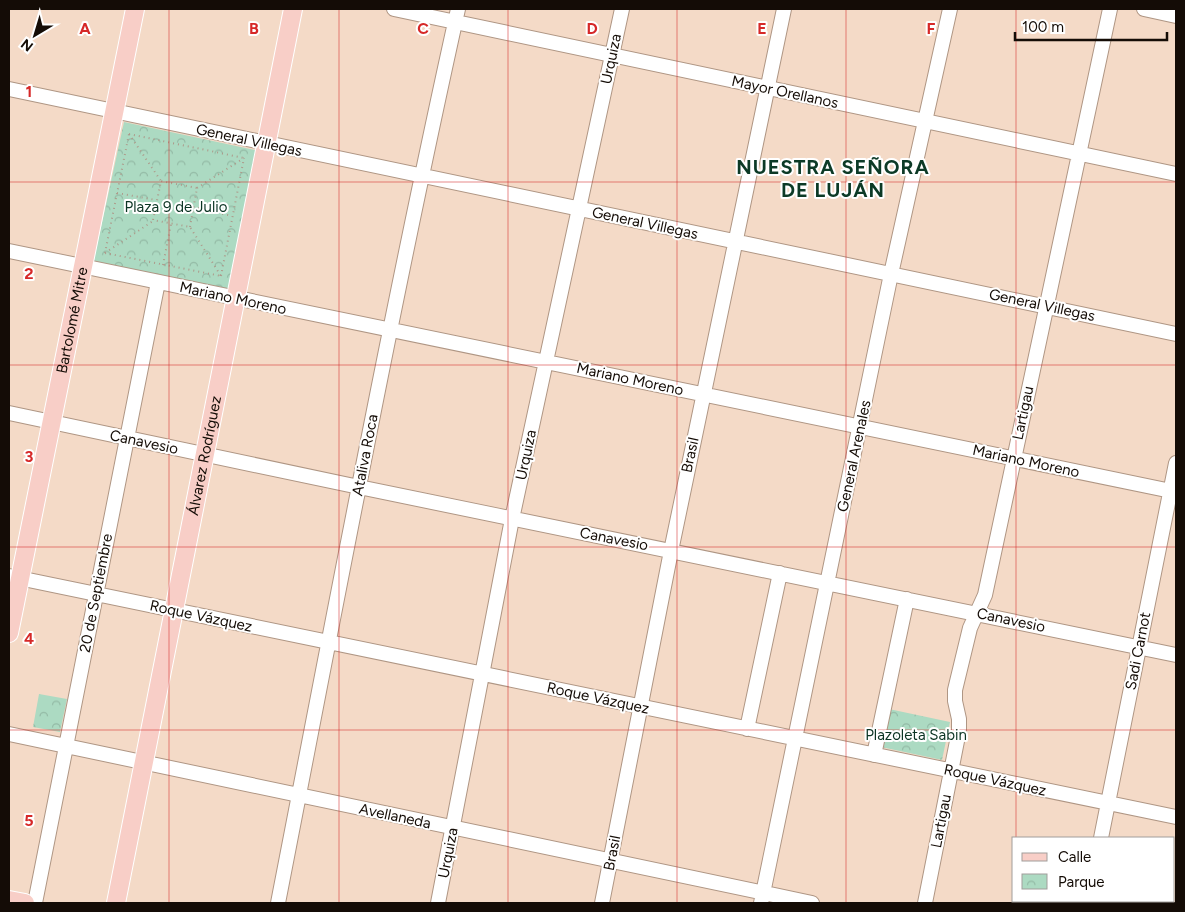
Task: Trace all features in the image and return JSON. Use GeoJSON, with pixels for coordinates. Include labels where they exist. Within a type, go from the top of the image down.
{"type":"FeatureCollection","features":[{"type":"Feature","properties":{"kind":"main road","name":"Bartolomé Mitre"},"geometry":{"type":"LineString","coordinates":[[9,633],[14,578],[52,422],[135,9]]}},
{"type":"Feature","properties":{"kind":"main road","name":"Álvarez Rodríguez"},"geometry":{"type":"LineString","coordinates":[[116,903],[293,9]]}},
{"type":"Feature","properties":{"kind":"main road"},"geometry":{"type":"LineString","coordinates":[[9,900],[25,903]]}},
{"type":"Feature","properties":{"kind":"street","name":"Mayor Orellanos"},"geometry":{"type":"LineString","coordinates":[[394,9],[457,15],[612,55],[1176,174]]}},
{"type":"Feature","properties":{"kind":"street","name":"Urquiza"},"geometry":{"type":"LineString","coordinates":[[438,903],[512,519],[622,9]]}},
{"type":"Feature","properties":{"kind":"street","name":"Brasil"},"geometry":{"type":"LineString","coordinates":[[602,903],[670,551],[784,9]]}},
{"type":"Feature","properties":{"kind":"street","name":"General Arenales"},"geometry":{"type":"LineString","coordinates":[[762,898],[891,274],[950,9]]}},
{"type":"Feature","properties":{"kind":"street","name":"Lartigau"},"geometry":{"type":"LineString","coordinates":[[925,903],[960,725],[955,701],[955,690],[970,628],[985,595],[1110,9]]}},
{"type":"Feature","properties":{"kind":"street"},"geometry":{"type":"LineString","coordinates":[[1144,9],[1176,16]]}},
{"type":"Feature","properties":{"kind":"street","name":"Ataliva Roca"},"geometry":{"type":"LineString","coordinates":[[278,903],[358,487],[421,176],[457,15]]}},
{"type":"Feature","properties":{"kind":"street","name":"General Villegas"},"geometry":{"type":"LineString","coordinates":[[9,89],[1176,334]]}},
{"type":"Feature","properties":{"kind":"street","name":"Mariano Moreno"},"geometry":{"type":"LineString","coordinates":[[9,251],[1173,491]]}},
{"type":"Feature","properties":{"kind":"street","name":"20 de Septiembre"},"geometry":{"type":"LineString","coordinates":[[35,903],[158,282]]}},
{"type":"Feature","properties":{"kind":"street","name":"Canavesio"},"geometry":{"type":"LineString","coordinates":[[9,413],[512,519],[1176,655]]}},
{"type":"Feature","properties":{"kind":"street","name":"Sadi Carnot"},"geometry":{"type":"LineString","coordinates":[[1101,837],[1138,647],[1173,491],[1176,464]]}},
{"type":"Feature","properties":{"kind":"street"},"geometry":{"type":"LineString","coordinates":[[747,728],[780,573]]}},
{"type":"Feature","properties":{"kind":"street","name":"Roque Vázquez"},"geometry":{"type":"LineString","coordinates":[[14,578],[1176,817]]}},
{"type":"Feature","properties":{"kind":"street"},"geometry":{"type":"LineString","coordinates":[[874,755],[907,599]]}},
{"type":"Feature","properties":{"kind":"street","name":"Avellaneda"},"geometry":{"type":"LineString","coordinates":[[9,734],[610,861],[762,898],[812,903]]}},
{"type":"Feature","properties":{"kind":"path"},"geometry":{"type":"LineString","coordinates":[[129,134],[244,158]]}},
{"type":"Feature","properties":{"kind":"path"},"geometry":{"type":"LineString","coordinates":[[105,253],[153,220],[161,182],[129,134]]}},
{"type":"Feature","properties":{"kind":"path"},"geometry":{"type":"LineString","coordinates":[[105,253],[129,134]]}},
{"type":"Feature","properties":{"kind":"path"},"geometry":{"type":"LineString","coordinates":[[161,182],[197,188],[244,158]]}},
{"type":"Feature","properties":{"kind":"path"},"geometry":{"type":"LineString","coordinates":[[220,276],[244,158]]}},
{"type":"Feature","properties":{"kind":"path"},"geometry":{"type":"LineString","coordinates":[[197,188],[190,227],[220,276]]}},
{"type":"Feature","properties":{"kind":"path"},"geometry":{"type":"LineString","coordinates":[[116,193],[157,200]]}},
{"type":"Feature","properties":{"kind":"path"},"geometry":{"type":"LineString","coordinates":[[193,207],[232,216]]}},
{"type":"Feature","properties":{"kind":"path"},"geometry":{"type":"LineString","coordinates":[[153,220],[190,227]]}},
{"type":"Feature","properties":{"kind":"path"},"geometry":{"type":"LineString","coordinates":[[163,265],[171,224]]}},
{"type":"Feature","properties":{"kind":"path"},"geometry":{"type":"LineString","coordinates":[[105,253],[220,276]]}},
{"type":"Feature","properties":{"kind":"green space","name":"Plaza 9 de Julio"},"geometry":{"type":"Polygon","coordinates":[[[124,122],[259,151],[231,292],[93,264],[124,122]]]}},
{"type":"Feature","properties":{"kind":"green space"},"geometry":{"type":"Polygon","coordinates":[[[39,694],[67,699],[60,732],[33,727],[39,694]]]}},
{"type":"Feature","properties":{"kind":"green space","name":"Plazoleta Sabin"},"geometry":{"type":"Polygon","coordinates":[[[889,709],[950,722],[942,760],[881,747],[889,709]]]}},
{"type":"Feature","properties":{"kind":"district","name":"NUESTRA SEÑORA DE LUJÁN"},"geometry":{"type":"Point","coordinates":[833,178]}}]}
